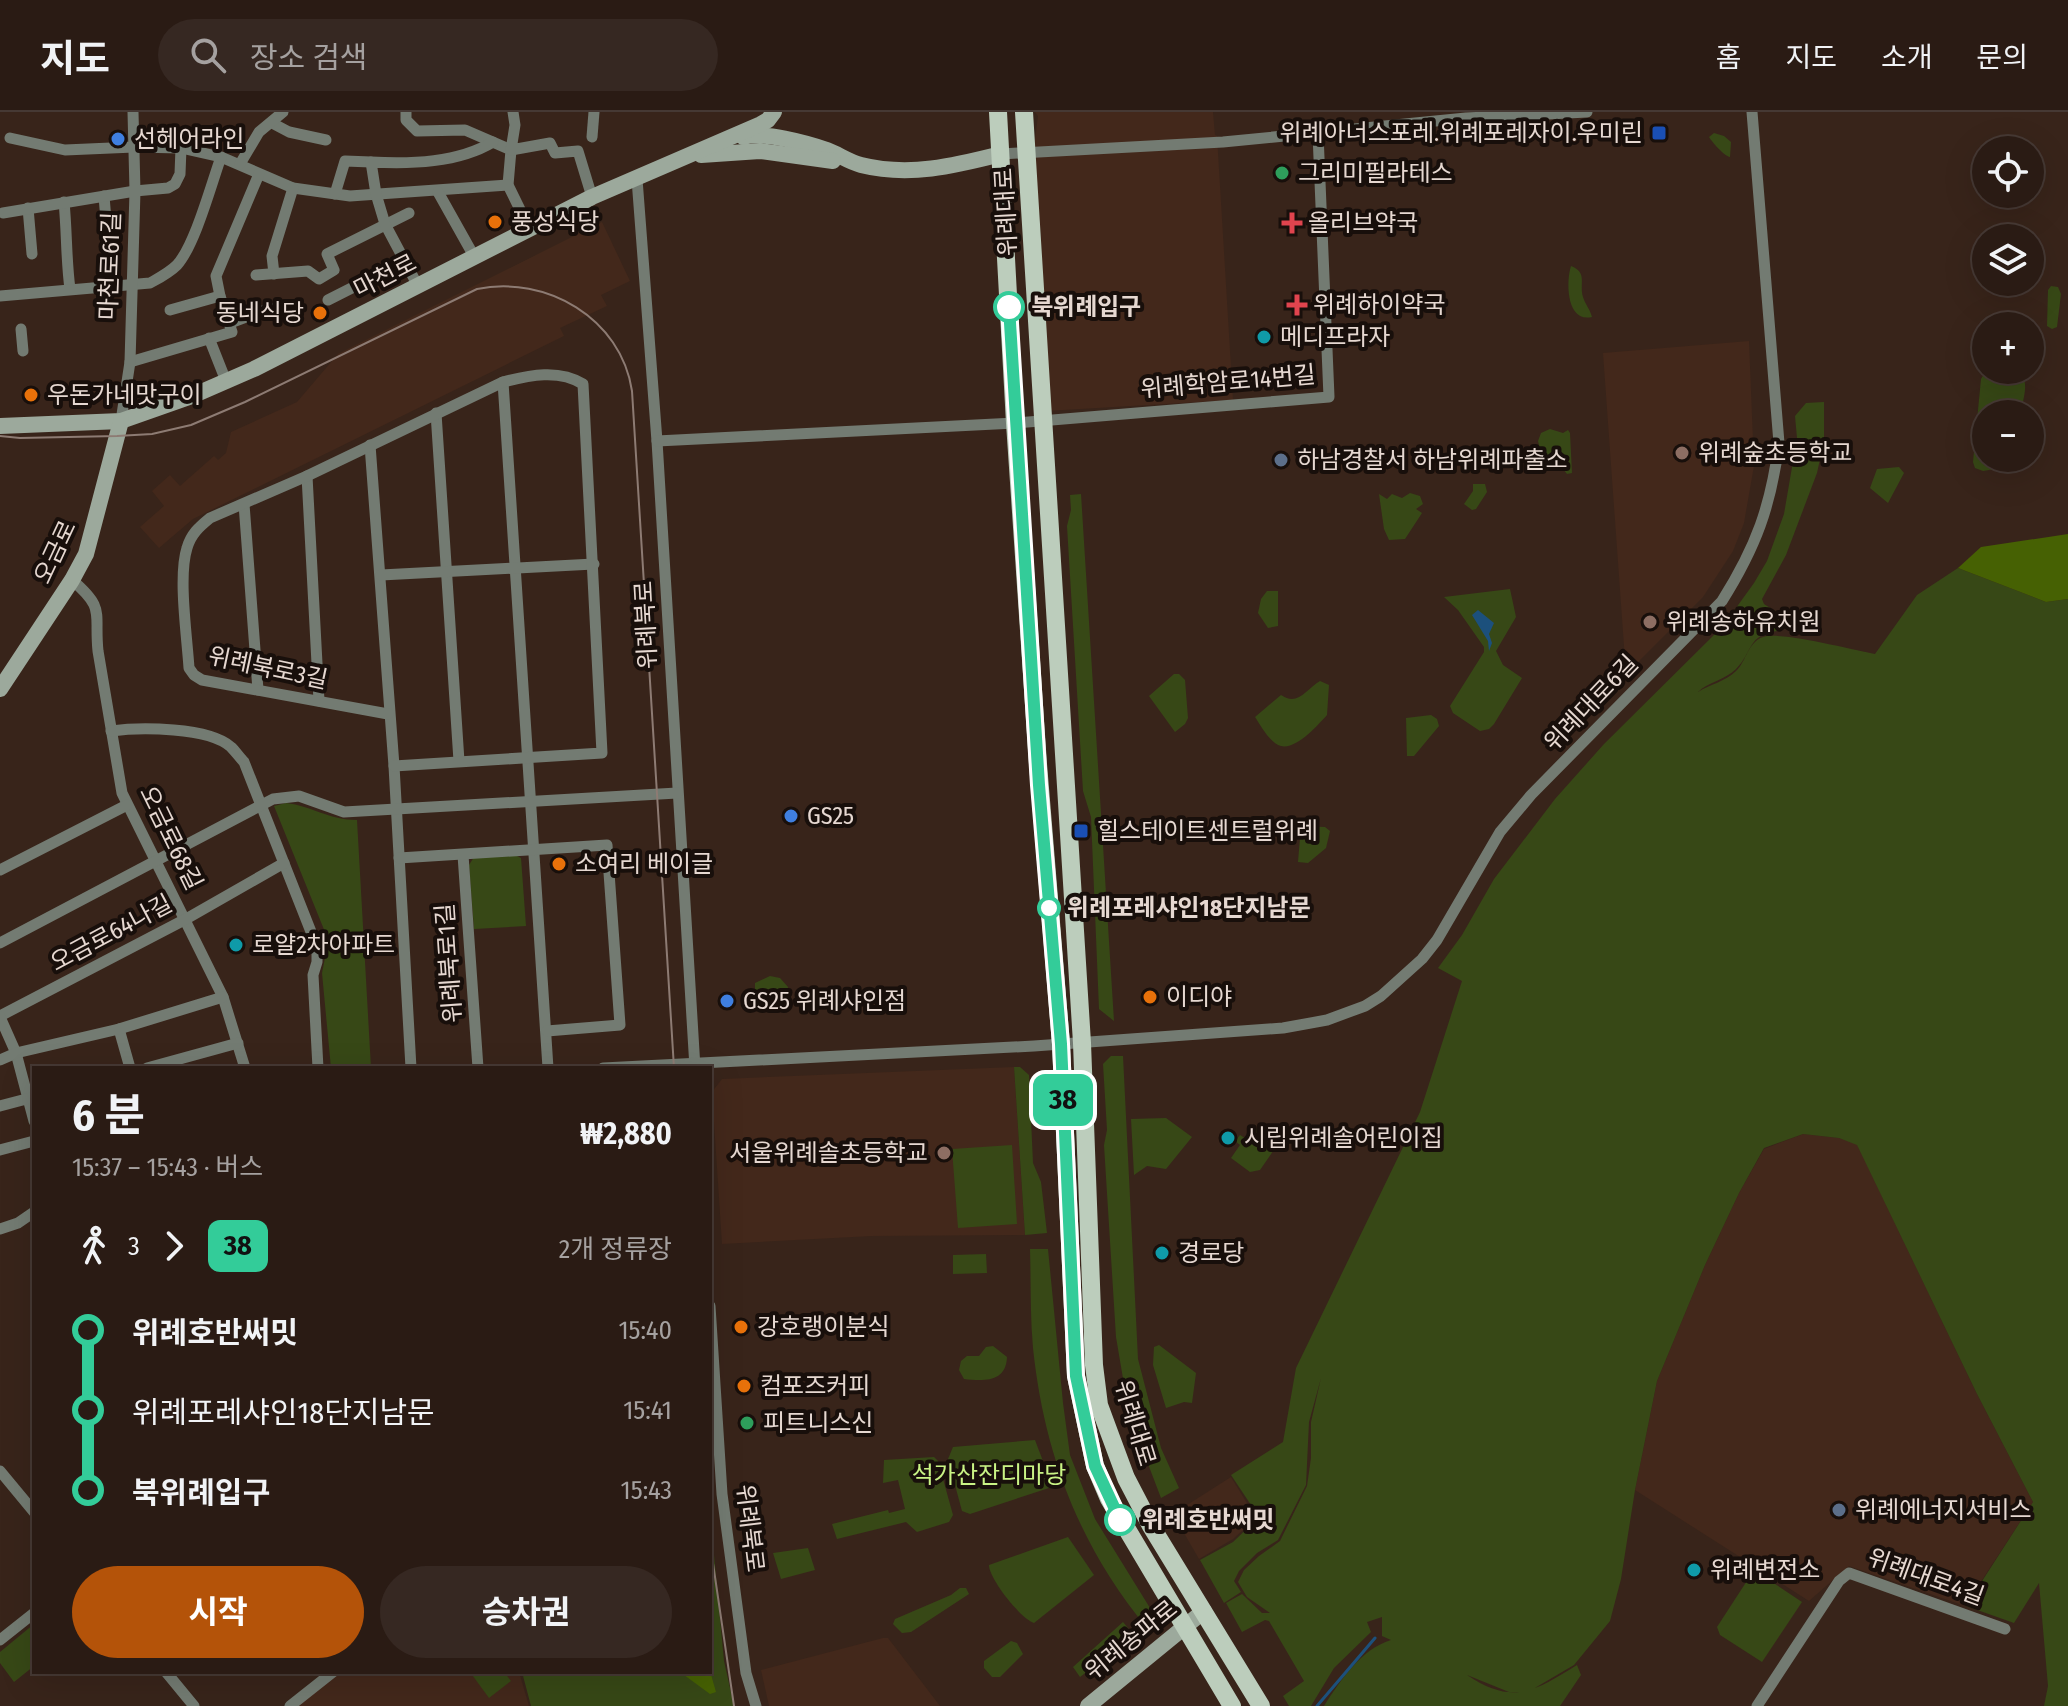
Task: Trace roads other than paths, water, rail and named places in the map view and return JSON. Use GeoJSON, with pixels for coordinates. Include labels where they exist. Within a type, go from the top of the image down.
{"type":"FeatureCollection","features":[{"type":"Feature","properties":{"kind":"main road","name":"마천로"},"geometry":{"type":"LineString","coordinates":[[0,426],[121,421],[153,411],[226,381],[592,197],[768,120],[774,112]]}},
{"type":"Feature","properties":{"kind":"main road","name":"위례대로"},"geometry":{"type":"LineString","coordinates":[[998,112],[1039,785],[1061,1044],[1076,1376],[1095,1466],[1109,1499],[1232,1706]]}},
{"type":"Feature","properties":{"kind":"main road","name":"위례대로"},"geometry":{"type":"LineString","coordinates":[[1024,112],[1082,1043],[1094,1365],[1099,1405],[1126,1478],[1151,1526],[1261,1706]]}},
{"type":"Feature","properties":{"kind":"main road"},"geometry":{"type":"LineString","coordinates":[[714,145],[751,134],[829,151],[860,165]]}},
{"type":"Feature","properties":{"kind":"main road"},"geometry":{"type":"LineString","coordinates":[[692,155],[760,151],[895,169],[940,169],[1001,154]]}},
{"type":"Feature","properties":{"kind":"main road","name":"오금로"},"geometry":{"type":"LineString","coordinates":[[0,689],[72,580],[90,542],[121,421]]}},
{"type":"Feature","properties":{"kind":"main road","name":"위례송파로"},"geometry":{"type":"LineString","coordinates":[[1088,1706],[1204,1611]]}},
{"type":"Feature","properties":{"kind":"street","name":"마천로61길"},"geometry":{"type":"LineString","coordinates":[[121,421],[130,362],[135,191],[133,112]]}},
{"type":"Feature","properties":{"kind":"street"},"geometry":{"type":"LineString","coordinates":[[240,164],[259,132],[283,112]]}},
{"type":"Feature","properties":{"kind":"street"},"geometry":{"type":"LineString","coordinates":[[406,112],[406,120],[417,131],[465,130],[511,150],[550,143],[555,153],[578,151],[592,197]]}},
{"type":"Feature","properties":{"kind":"street"},"geometry":{"type":"LineString","coordinates":[[513,112],[515,125],[508,185],[530,230]]}},
{"type":"Feature","properties":{"kind":"street"},"geometry":{"type":"LineString","coordinates":[[592,137],[594,112]]}},
{"type":"Feature","properties":{"kind":"street"},"geometry":{"type":"LineString","coordinates":[[1001,154],[1318,134],[1466,118],[1587,112]]}},
{"type":"Feature","properties":{"kind":"street","name":"위례대로6길"},"geometry":{"type":"LineString","coordinates":[[695,1066],[1082,1043],[1307,1025],[1365,1006],[1381,996],[1422,959],[1437,940],[1500,832],[1531,795],[1722,601],[1745,565],[1758,535],[1773,490],[1779,443],[1752,112]]}},
{"type":"Feature","properties":{"kind":"street"},"geometry":{"type":"LineString","coordinates":[[272,123],[289,132],[326,140]]}},
{"type":"Feature","properties":{"kind":"street","name":"위례학암로14번길"},"geometry":{"type":"LineString","coordinates":[[657,441],[1015,423],[1329,397],[1318,134]]}},
{"type":"Feature","properties":{"kind":"street"},"geometry":{"type":"LineString","coordinates":[[10,138],[65,150],[181,148],[221,157],[293,188],[335,194],[438,192],[508,185]]}},
{"type":"Feature","properties":{"kind":"street"},"geometry":{"type":"LineString","coordinates":[[335,194],[345,161],[405,164],[470,154],[493,142]]}},
{"type":"Feature","properties":{"kind":"street"},"geometry":{"type":"LineString","coordinates":[[3,213],[168,188],[175,184],[180,174],[181,148]]}},
{"type":"Feature","properties":{"kind":"street"},"geometry":{"type":"LineString","coordinates":[[0,296],[150,283],[177,264],[187,249],[221,157]]}},
{"type":"Feature","properties":{"kind":"street"},"geometry":{"type":"LineString","coordinates":[[371,162],[385,224],[418,286]]}},
{"type":"Feature","properties":{"kind":"street"},"geometry":{"type":"LineString","coordinates":[[130,362],[232,332],[216,276],[259,174]]}},
{"type":"Feature","properties":{"kind":"street","name":"위례북로"},"geometry":{"type":"LineString","coordinates":[[637,179],[657,441],[695,1066]]}},
{"type":"Feature","properties":{"kind":"street"},"geometry":{"type":"LineString","coordinates":[[274,274],[272,256],[293,188]]}},
{"type":"Feature","properties":{"kind":"street"},"geometry":{"type":"LineString","coordinates":[[438,192],[475,258]]}},
{"type":"Feature","properties":{"kind":"street"},"geometry":{"type":"LineString","coordinates":[[104,196],[109,257]]}},
{"type":"Feature","properties":{"kind":"street"},"geometry":{"type":"LineString","coordinates":[[64,202],[68,241],[64,250],[70,289]]}},
{"type":"Feature","properties":{"kind":"street"},"geometry":{"type":"LineString","coordinates":[[28,208],[32,254]]}},
{"type":"Feature","properties":{"kind":"street"},"geometry":{"type":"LineString","coordinates":[[256,275],[308,271],[319,279],[334,270],[327,254],[409,213]]}},
{"type":"Feature","properties":{"kind":"street"},"geometry":{"type":"LineString","coordinates":[[328,300],[405,261]]}},
{"type":"Feature","properties":{"kind":"street"},"geometry":{"type":"LineString","coordinates":[[326,275],[340,294]]}},
{"type":"Feature","properties":{"kind":"street"},"geometry":{"type":"LineString","coordinates":[[170,310],[220,296]]}},
{"type":"Feature","properties":{"kind":"street"},"geometry":{"type":"LineString","coordinates":[[230,323],[271,308]]}},
{"type":"Feature","properties":{"kind":"street"},"geometry":{"type":"LineString","coordinates":[[21,329],[23,351]]}},
{"type":"Feature","properties":{"kind":"street"},"geometry":{"type":"LineString","coordinates":[[209,338],[226,381]]}},
{"type":"Feature","properties":{"kind":"street","name":"위례북로3길"},"geometry":{"type":"LineString","coordinates":[[388,714],[202,680],[194,675],[189,668],[183,562],[188,544],[197,529],[210,518],[307,476],[503,382],[568,374],[583,384],[602,753],[528,758]]}},
{"type":"Feature","properties":{"kind":"street"},"geometry":{"type":"LineString","coordinates":[[503,382],[548,1066]]}},
{"type":"Feature","properties":{"kind":"street"},"geometry":{"type":"LineString","coordinates":[[436,413],[459,761]]}},
{"type":"Feature","properties":{"kind":"street"},"geometry":{"type":"LineString","coordinates":[[370,445],[396,808]]}},
{"type":"Feature","properties":{"kind":"street"},"geometry":{"type":"LineString","coordinates":[[307,476],[319,701]]}},
{"type":"Feature","properties":{"kind":"street"},"geometry":{"type":"LineString","coordinates":[[244,504],[258,690]]}},
{"type":"Feature","properties":{"kind":"street"},"geometry":{"type":"LineString","coordinates":[[381,575],[594,564]]}},
{"type":"Feature","properties":{"kind":"street","name":"오금로68길"},"geometry":{"type":"LineString","coordinates":[[72,580],[92,597],[99,613],[96,631],[122,793],[223,997],[244,1066]]}},
{"type":"Feature","properties":{"kind":"street"},"geometry":{"type":"LineString","coordinates":[[111,731],[140,727],[218,739],[231,746],[244,762],[317,947],[313,975],[318,1066]]}},
{"type":"Feature","properties":{"kind":"street"},"geometry":{"type":"LineString","coordinates":[[394,766],[528,758]]}},
{"type":"Feature","properties":{"kind":"street"},"geometry":{"type":"LineString","coordinates":[[0,943],[273,799],[299,796],[344,812],[677,793]]}},
{"type":"Feature","properties":{"kind":"street"},"geometry":{"type":"LineString","coordinates":[[0,870],[127,805]]}},
{"type":"Feature","properties":{"kind":"street","name":"위례북로1길"},"geometry":{"type":"LineString","coordinates":[[396,808],[411,1066]]}},
{"type":"Feature","properties":{"kind":"street"},"geometry":{"type":"LineString","coordinates":[[399,858],[607,845],[620,1025],[547,1031]]}},
{"type":"Feature","properties":{"kind":"street","name":"위례북로1길"},"geometry":{"type":"LineString","coordinates":[[463,855],[478,1066]]}},
{"type":"Feature","properties":{"kind":"street","name":"오금로64나길"},"geometry":{"type":"LineString","coordinates":[[32,1098],[0,1017],[186,919],[284,863]]}},
{"type":"Feature","properties":{"kind":"street"},"geometry":{"type":"LineString","coordinates":[[0,1060],[16,1053],[119,1029],[223,997]]}},
{"type":"Feature","properties":{"kind":"street"},"geometry":{"type":"LineString","coordinates":[[119,1029],[129,1066]]}},
{"type":"Feature","properties":{"kind":"street"},"geometry":{"type":"LineString","coordinates":[[154,1066],[238,1043]]}},
{"type":"Feature","properties":{"kind":"street"},"geometry":{"type":"LineString","coordinates":[[0,1106],[32,1098]]}},
{"type":"Feature","properties":{"kind":"street"},"geometry":{"type":"LineString","coordinates":[[0,1150],[32,1142]]}},
{"type":"Feature","properties":{"kind":"street"},"geometry":{"type":"LineString","coordinates":[[0,1229],[18,1223],[32,1213]]}},
{"type":"Feature","properties":{"kind":"street","name":"위례북로"},"geometry":{"type":"LineString","coordinates":[[712,1337],[722,1494],[746,1673],[756,1706]]}},
{"type":"Feature","properties":{"kind":"street"},"geometry":{"type":"LineString","coordinates":[[0,1471],[32,1510]]}},
{"type":"Feature","properties":{"kind":"street","name":"위례대로4길"},"geometry":{"type":"LineString","coordinates":[[1757,1706],[1839,1581],[1849,1573],[2005,1629]]}},
{"type":"Feature","properties":{"kind":"street"},"geometry":{"type":"LineString","coordinates":[[0,1640],[32,1615]]}},
{"type":"Feature","properties":{"kind":"street"},"geometry":{"type":"LineString","coordinates":[[168,1674],[194,1706]]}},
{"type":"Feature","properties":{"kind":"street"},"geometry":{"type":"LineString","coordinates":[[290,1706],[330,1674]]}},
{"type":"Feature","properties":{"kind":"water"},"geometry":{"type":"Polygon","coordinates":[[[1478,610],[1494,623],[1489,634],[1492,643],[1489,651],[1488,641],[1472,615],[1478,610]]]}},
{"type":"Feature","properties":{"kind":"waterway"},"geometry":{"type":"LineString","coordinates":[[1317,1706],[1375,1638]]}},
{"type":"Feature","properties":{"kind":"tram line"},"geometry":{"type":"LineString","coordinates":[[0,436],[152,434],[191,425],[245,402],[477,289],[503,286],[529,289],[576,307],[596,323],[613,342],[625,365],[632,391],[674,1066]]}},
{"type":"Feature","properties":{"kind":"tram line"},"geometry":{"type":"LineString","coordinates":[[712,1557],[734,1706]]}},
{"type":"Feature","properties":{"kind":"place","name":"위례아너스포레.위례포레자이.우미린"},"geometry":{"type":"Point","coordinates":[1659,133]}},
{"type":"Feature","properties":{"kind":"place","name":"선헤어라인"},"geometry":{"type":"Point","coordinates":[118,139]}},
{"type":"Feature","properties":{"kind":"place","name":"그리미필라테스"},"geometry":{"type":"Point","coordinates":[1282,173]}},
{"type":"Feature","properties":{"kind":"place","name":"풍성식당"},"geometry":{"type":"Point","coordinates":[495,222]}},
{"type":"Feature","properties":{"kind":"place","name":"올리브약국"},"geometry":{"type":"Point","coordinates":[1292,223]}},
{"type":"Feature","properties":{"kind":"place","name":"위례하이약국"},"geometry":{"type":"Point","coordinates":[1297,305]}},
{"type":"Feature","properties":{"kind":"place","name":"북위례입구"},"geometry":{"type":"Point","coordinates":[1009,307]}},
{"type":"Feature","properties":{"kind":"place","name":"동네식당"},"geometry":{"type":"Point","coordinates":[320,313]}},
{"type":"Feature","properties":{"kind":"place","name":"메디프라자"},"geometry":{"type":"Point","coordinates":[1264,337]}},
{"type":"Feature","properties":{"kind":"place","name":"우돈가네맛구이"},"geometry":{"type":"Point","coordinates":[31,395]}},
{"type":"Feature","properties":{"kind":"place","name":"위례숲초등학교"},"geometry":{"type":"Point","coordinates":[1682,453]}},
{"type":"Feature","properties":{"kind":"place","name":"하남경찰서 하남위례파출소"},"geometry":{"type":"Point","coordinates":[1281,460]}},
{"type":"Feature","properties":{"kind":"place","name":"위례송하유치원"},"geometry":{"type":"Point","coordinates":[1650,622]}},
{"type":"Feature","properties":{"kind":"place","name":"GS25"},"geometry":{"type":"Point","coordinates":[791,816]}},
{"type":"Feature","properties":{"kind":"place","name":"힐스테이트센트럴위례"},"geometry":{"type":"Point","coordinates":[1081,831]}},
{"type":"Feature","properties":{"kind":"place","name":"소여리 베이글"},"geometry":{"type":"Point","coordinates":[559,864]}},
{"type":"Feature","properties":{"kind":"place","name":"위례포레샤인18단지남문"},"geometry":{"type":"Point","coordinates":[1049,908]}},
{"type":"Feature","properties":{"kind":"place","name":"로얄2차아파트"},"geometry":{"type":"Point","coordinates":[236,945]}},
{"type":"Feature","properties":{"kind":"place","name":"이디야"},"geometry":{"type":"Point","coordinates":[1150,997]}},
{"type":"Feature","properties":{"kind":"place","name":"GS25 위례샤인점"},"geometry":{"type":"Point","coordinates":[727,1001]}},
{"type":"Feature","properties":{"kind":"place","name":"시립위례솔어린이집"},"geometry":{"type":"Point","coordinates":[1228,1138]}},
{"type":"Feature","properties":{"kind":"place","name":"서울위례솔초등학교"},"geometry":{"type":"Point","coordinates":[944,1153]}},
{"type":"Feature","properties":{"kind":"place","name":"경로당"},"geometry":{"type":"Point","coordinates":[1162,1253]}},
{"type":"Feature","properties":{"kind":"place","name":"강호랭이분식"},"geometry":{"type":"Point","coordinates":[741,1327]}},
{"type":"Feature","properties":{"kind":"place","name":"컴포즈커피"},"geometry":{"type":"Point","coordinates":[744,1386]}},
{"type":"Feature","properties":{"kind":"place","name":"피트니스신"},"geometry":{"type":"Point","coordinates":[747,1423]}},
{"type":"Feature","properties":{"kind":"place","name":"위례에너지서비스"},"geometry":{"type":"Point","coordinates":[1839,1510]}},
{"type":"Feature","properties":{"kind":"place","name":"위례호반써밋"},"geometry":{"type":"Point","coordinates":[1120,1520]}},
{"type":"Feature","properties":{"kind":"place","name":"위례변전소"},"geometry":{"type":"Point","coordinates":[1694,1570]}},
{"type":"Feature","properties":{"kind":"park label","name":"석가산잔디마당"},"geometry":{"type":"Point","coordinates":[989,1475]}}]}
